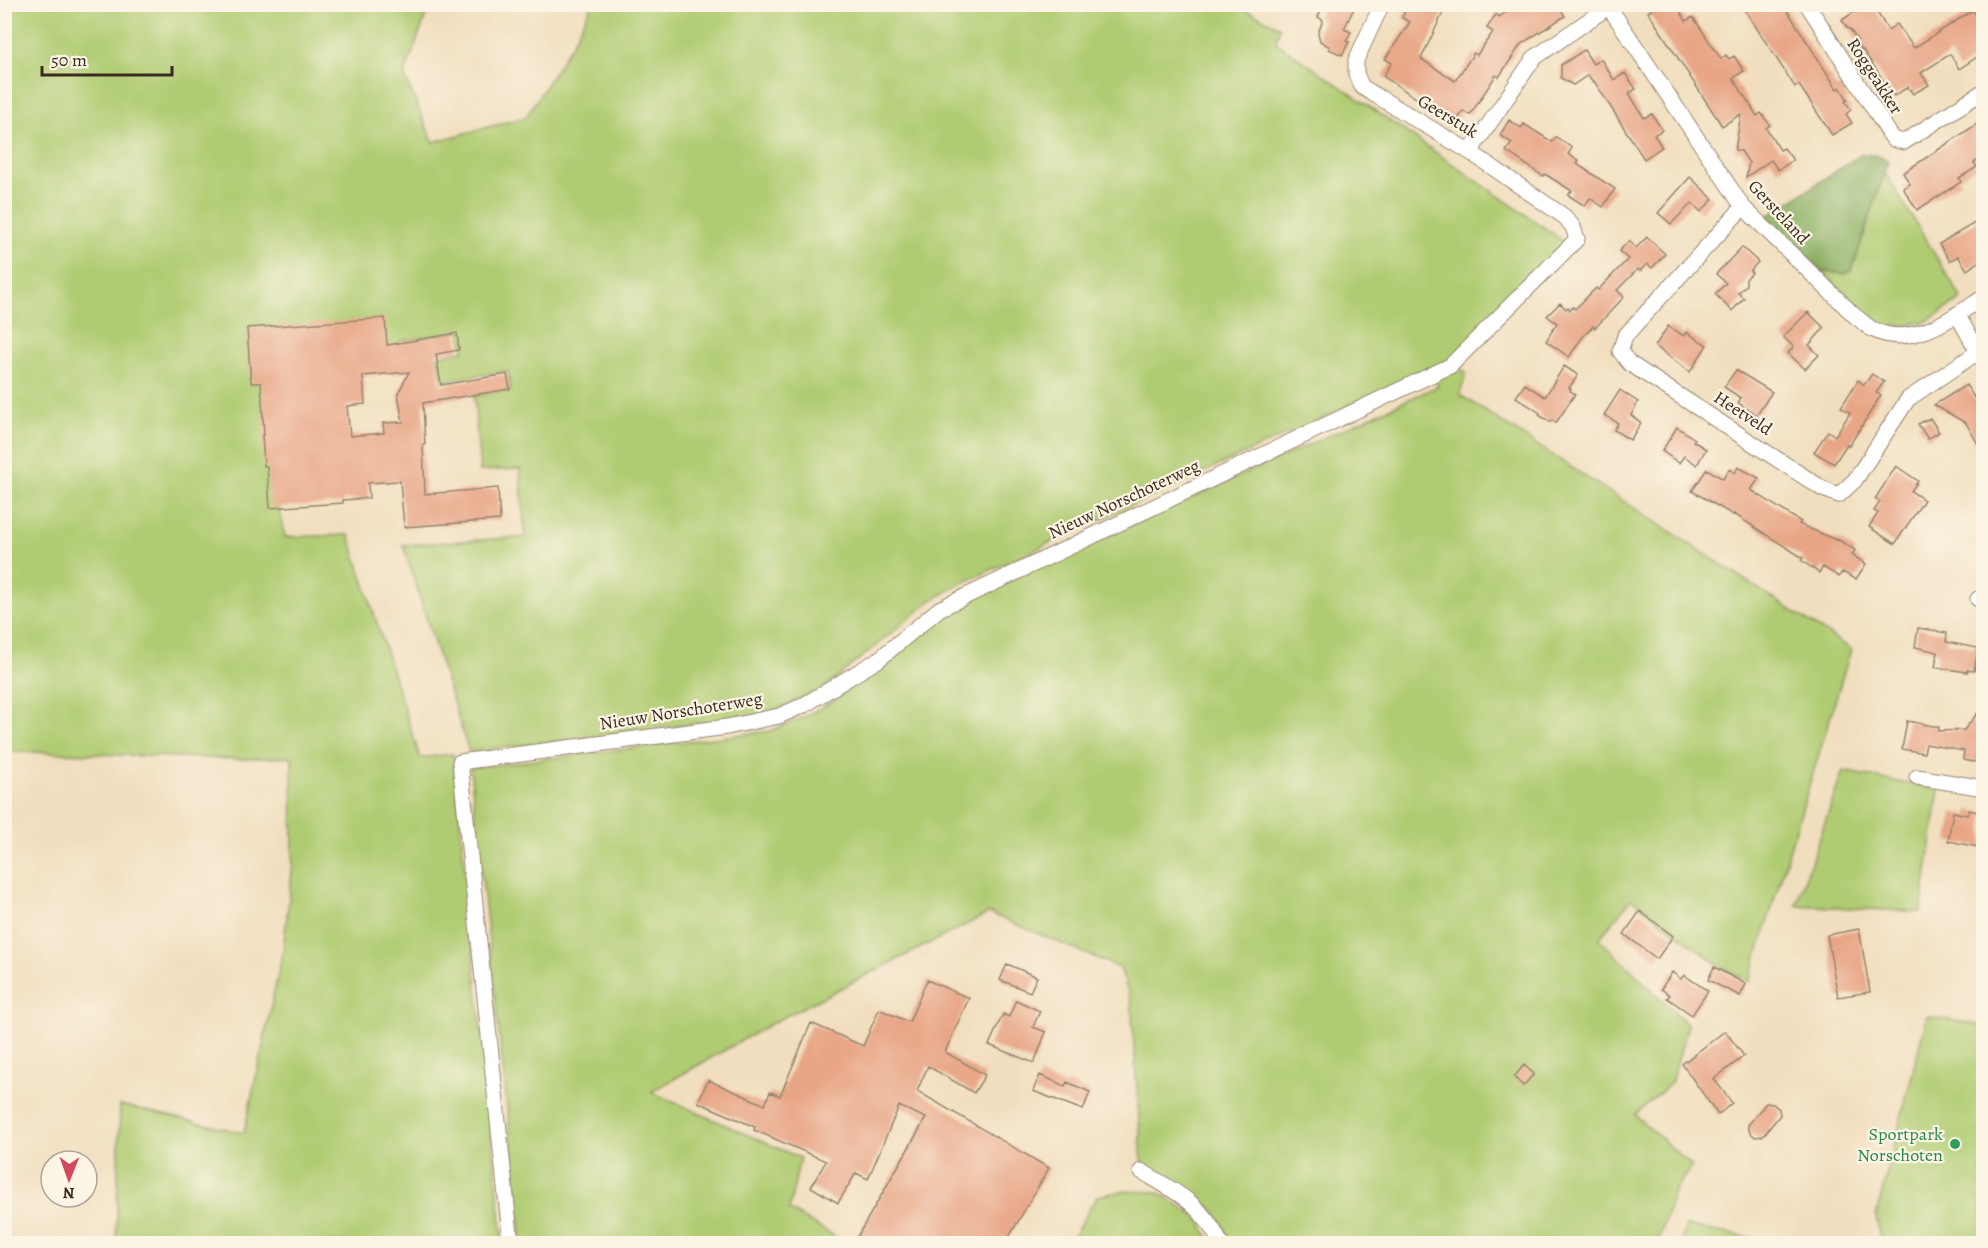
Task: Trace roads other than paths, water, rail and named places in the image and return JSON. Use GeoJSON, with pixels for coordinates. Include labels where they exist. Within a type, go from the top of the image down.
{"type":"FeatureCollection","features":[{"type":"Feature","properties":{"kind":"street","name":"Geerstuk"},"geometry":{"type":"LineString","coordinates":[[1382,4],[1356,60],[1356,74],[1362,87],[1470,152],[1565,217],[1573,227],[1577,239]]}},
{"type":"Feature","properties":{"kind":"street","name":"Roggeakker"},"geometry":{"type":"LineString","coordinates":[[1807,5],[1893,139],[1904,142],[1983,91]]}},
{"type":"Feature","properties":{"kind":"street"},"geometry":{"type":"LineString","coordinates":[[1470,152],[1534,58],[1607,6]]}},
{"type":"Feature","properties":{"kind":"street","name":"Gersteland"},"geometry":{"type":"LineString","coordinates":[[1607,6],[1743,207],[1855,316],[1874,330],[1890,335],[1908,336],[1930,330],[1983,297]]}},
{"type":"Feature","properties":{"kind":"street","name":"Heetveld"},"geometry":{"type":"LineString","coordinates":[[1743,207],[1625,336],[1620,351],[1629,363],[1823,489],[1839,495],[1855,480],[1908,399],[1981,356]]}},
{"type":"Feature","properties":{"kind":"street","name":"Nieuw Norschoterweg"},"geometry":{"type":"LineString","coordinates":[[511,1244],[460,762],[727,727],[779,716],[804,705],[878,660],[939,609],[1450,366],[1577,239]]}},
{"type":"Feature","properties":{"kind":"street"},"geometry":{"type":"LineString","coordinates":[[1957,314],[1981,356]]}},
{"type":"Feature","properties":{"kind":"street"},"geometry":{"type":"LineString","coordinates":[[1917,777],[1983,788]]}},
{"type":"Feature","properties":{"kind":"street"},"geometry":{"type":"LineString","coordinates":[[1141,1171],[1179,1193],[1200,1210],[1213,1227],[1221,1244]]}},
{"type":"Feature","properties":{"kind":"place","name":"Sportpark Norschoten"},"geometry":{"type":"Point","coordinates":[1955,1144]}}]}
